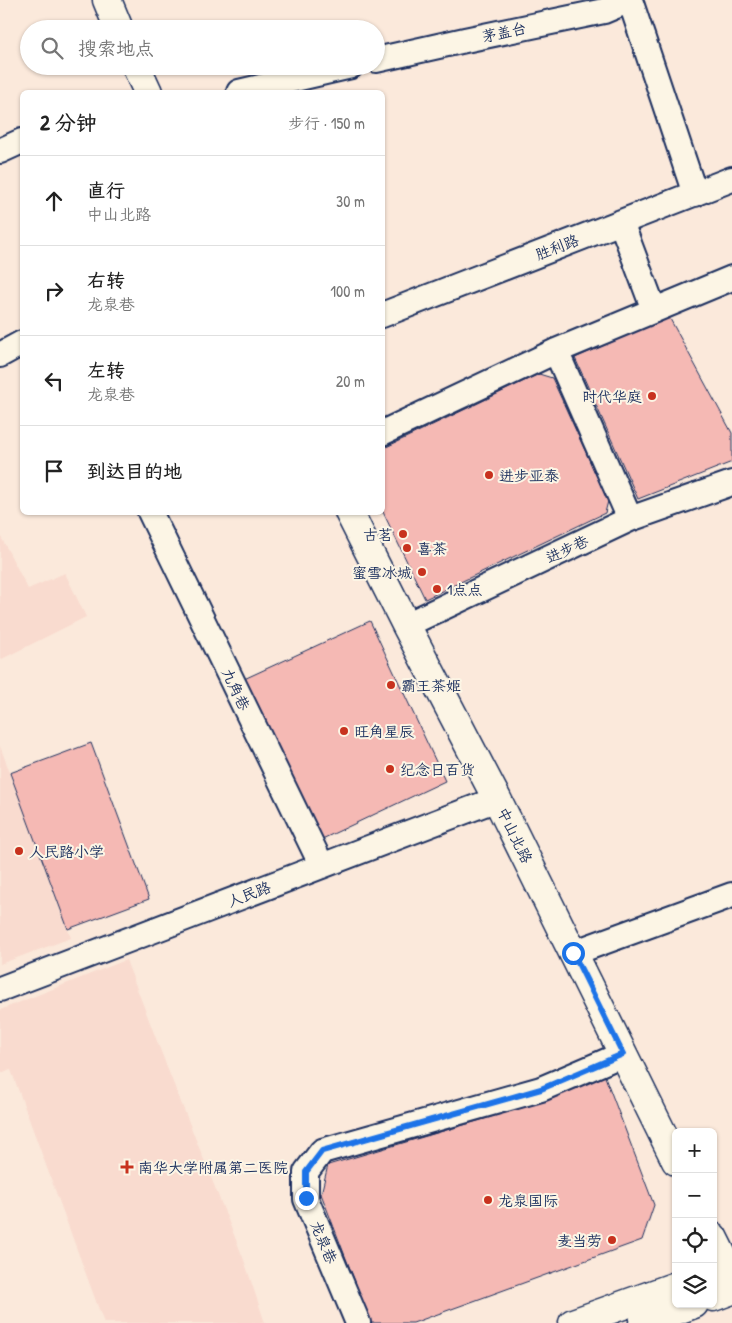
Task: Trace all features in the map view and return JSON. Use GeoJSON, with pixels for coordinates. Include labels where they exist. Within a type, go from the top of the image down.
{"type":"FeatureCollection","features":[{"type":"Feature","properties":{"kind":"main road"},"geometry":{"type":"LineString","coordinates":[[106,0],[115,20]]}},
{"type":"Feature","properties":{"kind":"main road","name":"中山北路"},"geometry":{"type":"LineString","coordinates":[[351,515],[497,799],[672,1153]]}},
{"type":"Feature","properties":{"kind":"main road"},"geometry":{"type":"LineString","coordinates":[[717,1247],[728,1274],[717,1291]]}},
{"type":"Feature","properties":{"kind":"main road"},"geometry":{"type":"LineString","coordinates":[[573,1323],[672,1287]]}},
{"type":"Feature","properties":{"kind":"main road"},"geometry":{"type":"LineString","coordinates":[[644,1323],[683,1308]]}},
{"type":"Feature","properties":{"kind":"street","name":"茅盖台"},"geometry":{"type":"LineString","coordinates":[[385,58],[604,11],[630,0]]}},
{"type":"Feature","properties":{"kind":"street"},"geometry":{"type":"LineString","coordinates":[[630,0],[695,194]]}},
{"type":"Feature","properties":{"kind":"street"},"geometry":{"type":"LineString","coordinates":[[248,90],[312,75]]}},
{"type":"Feature","properties":{"kind":"street"},"geometry":{"type":"LineString","coordinates":[[0,151],[20,142]]}},
{"type":"Feature","properties":{"kind":"street","name":"胜利路"},"geometry":{"type":"LineString","coordinates":[[385,313],[732,179]]}},
{"type":"Feature","properties":{"kind":"street"},"geometry":{"type":"LineString","coordinates":[[620,222],[654,310]]}},
{"type":"Feature","properties":{"kind":"street"},"geometry":{"type":"LineString","coordinates":[[385,432],[556,351],[732,278]]}},
{"type":"Feature","properties":{"kind":"street"},"geometry":{"type":"LineString","coordinates":[[0,354],[20,344]]}},
{"type":"Feature","properties":{"kind":"street"},"geometry":{"type":"LineString","coordinates":[[556,351],[630,520]]}},
{"type":"Feature","properties":{"kind":"street","name":"进步巷"},"geometry":{"type":"LineString","coordinates":[[406,625],[630,520],[732,483]]}},
{"type":"Feature","properties":{"kind":"street","name":"九角巷"},"geometry":{"type":"LineString","coordinates":[[151,515],[322,866]]}},
{"type":"Feature","properties":{"kind":"street","name":"人民路"},"geometry":{"type":"LineString","coordinates":[[0,989],[497,799]]}},
{"type":"Feature","properties":{"kind":"street"},"geometry":{"type":"LineString","coordinates":[[573,953],[732,895]]}},
{"type":"Feature","properties":{"kind":"street","name":"龙泉巷"},"geometry":{"type":"LineString","coordinates":[[358,1323],[306,1198],[306,1172],[322,1151],[541,1089],[623,1054]]}},
{"type":"Feature","properties":{"kind":"shaded area"},"geometry":{"type":"Polygon","coordinates":[[[0,535],[28,589],[65,573],[86,617],[0,660],[0,535]]]}},
{"type":"Feature","properties":{"kind":"shaded area","name":"人民路小学"},"geometry":{"type":"Polygon","coordinates":[[[0,746],[71,938],[0,964],[0,746]]]}},
{"type":"Feature","properties":{"kind":"shaded area","name":"南华大学附属第二医院"},"geometry":{"type":"Polygon","coordinates":[[[126,960],[244,1260],[265,1323],[104,1323],[11,1070],[0,1073],[0,1010],[126,960]]]}},
{"type":"Feature","properties":{"kind":"building","name":"时代华庭"},"geometry":{"type":"Polygon","coordinates":[[[669,317],[732,433],[732,462],[638,499],[575,358],[669,317]]]}},
{"type":"Feature","properties":{"kind":"building","name":"进步亚泰"},"geometry":{"type":"Polygon","coordinates":[[[539,374],[552,378],[608,501],[605,513],[425,599],[384,515],[385,448],[539,374]]]}},
{"type":"Feature","properties":{"kind":"building","name":"旺角星辰"},"geometry":{"type":"Polygon","coordinates":[[[370,621],[445,781],[318,841],[242,680],[370,621]]]}},
{"type":"Feature","properties":{"kind":"building"},"geometry":{"type":"Polygon","coordinates":[[[91,743],[149,899],[68,929],[10,773],[91,743]]]}},
{"type":"Feature","properties":{"kind":"building","name":"龙泉国际"},"geometry":{"type":"Polygon","coordinates":[[[604,1074],[654,1205],[642,1240],[413,1323],[371,1323],[321,1194],[328,1165],[545,1101],[604,1074]]]}},
{"type":"Feature","properties":{"kind":"place","name":"时代华庭"},"geometry":{"type":"Point","coordinates":[652,396]}},
{"type":"Feature","properties":{"kind":"place","name":"进步亚泰"},"geometry":{"type":"Point","coordinates":[489,475]}},
{"type":"Feature","properties":{"kind":"place","name":"古茗"},"geometry":{"type":"Point","coordinates":[403,534]}},
{"type":"Feature","properties":{"kind":"place","name":"喜茶"},"geometry":{"type":"Point","coordinates":[407,548]}},
{"type":"Feature","properties":{"kind":"place","name":"蜜雪冰城"},"geometry":{"type":"Point","coordinates":[422,572]}},
{"type":"Feature","properties":{"kind":"place","name":"1点点"},"geometry":{"type":"Point","coordinates":[437,589]}},
{"type":"Feature","properties":{"kind":"place","name":"霸王茶姬"},"geometry":{"type":"Point","coordinates":[391,685]}},
{"type":"Feature","properties":{"kind":"place","name":"旺角星辰"},"geometry":{"type":"Point","coordinates":[344,731]}},
{"type":"Feature","properties":{"kind":"place","name":"纪念日百货"},"geometry":{"type":"Point","coordinates":[390,769]}},
{"type":"Feature","properties":{"kind":"place","name":"人民路小学"},"geometry":{"type":"Point","coordinates":[19,851]}},
{"type":"Feature","properties":{"kind":"place","name":"南华大学附属第二医院"},"geometry":{"type":"Point","coordinates":[127,1167]}},
{"type":"Feature","properties":{"kind":"place","name":"龙泉国际"},"geometry":{"type":"Point","coordinates":[488,1200]}},
{"type":"Feature","properties":{"kind":"place","name":"麦当劳"},"geometry":{"type":"Point","coordinates":[612,1240]}},
{"type":"Feature","properties":{"kind":"route"},"geometry":{"type":"LineString","coordinates":[[306,1198],[306,1172],[322,1151],[541,1089],[623,1054],[573,953]]}}]}
